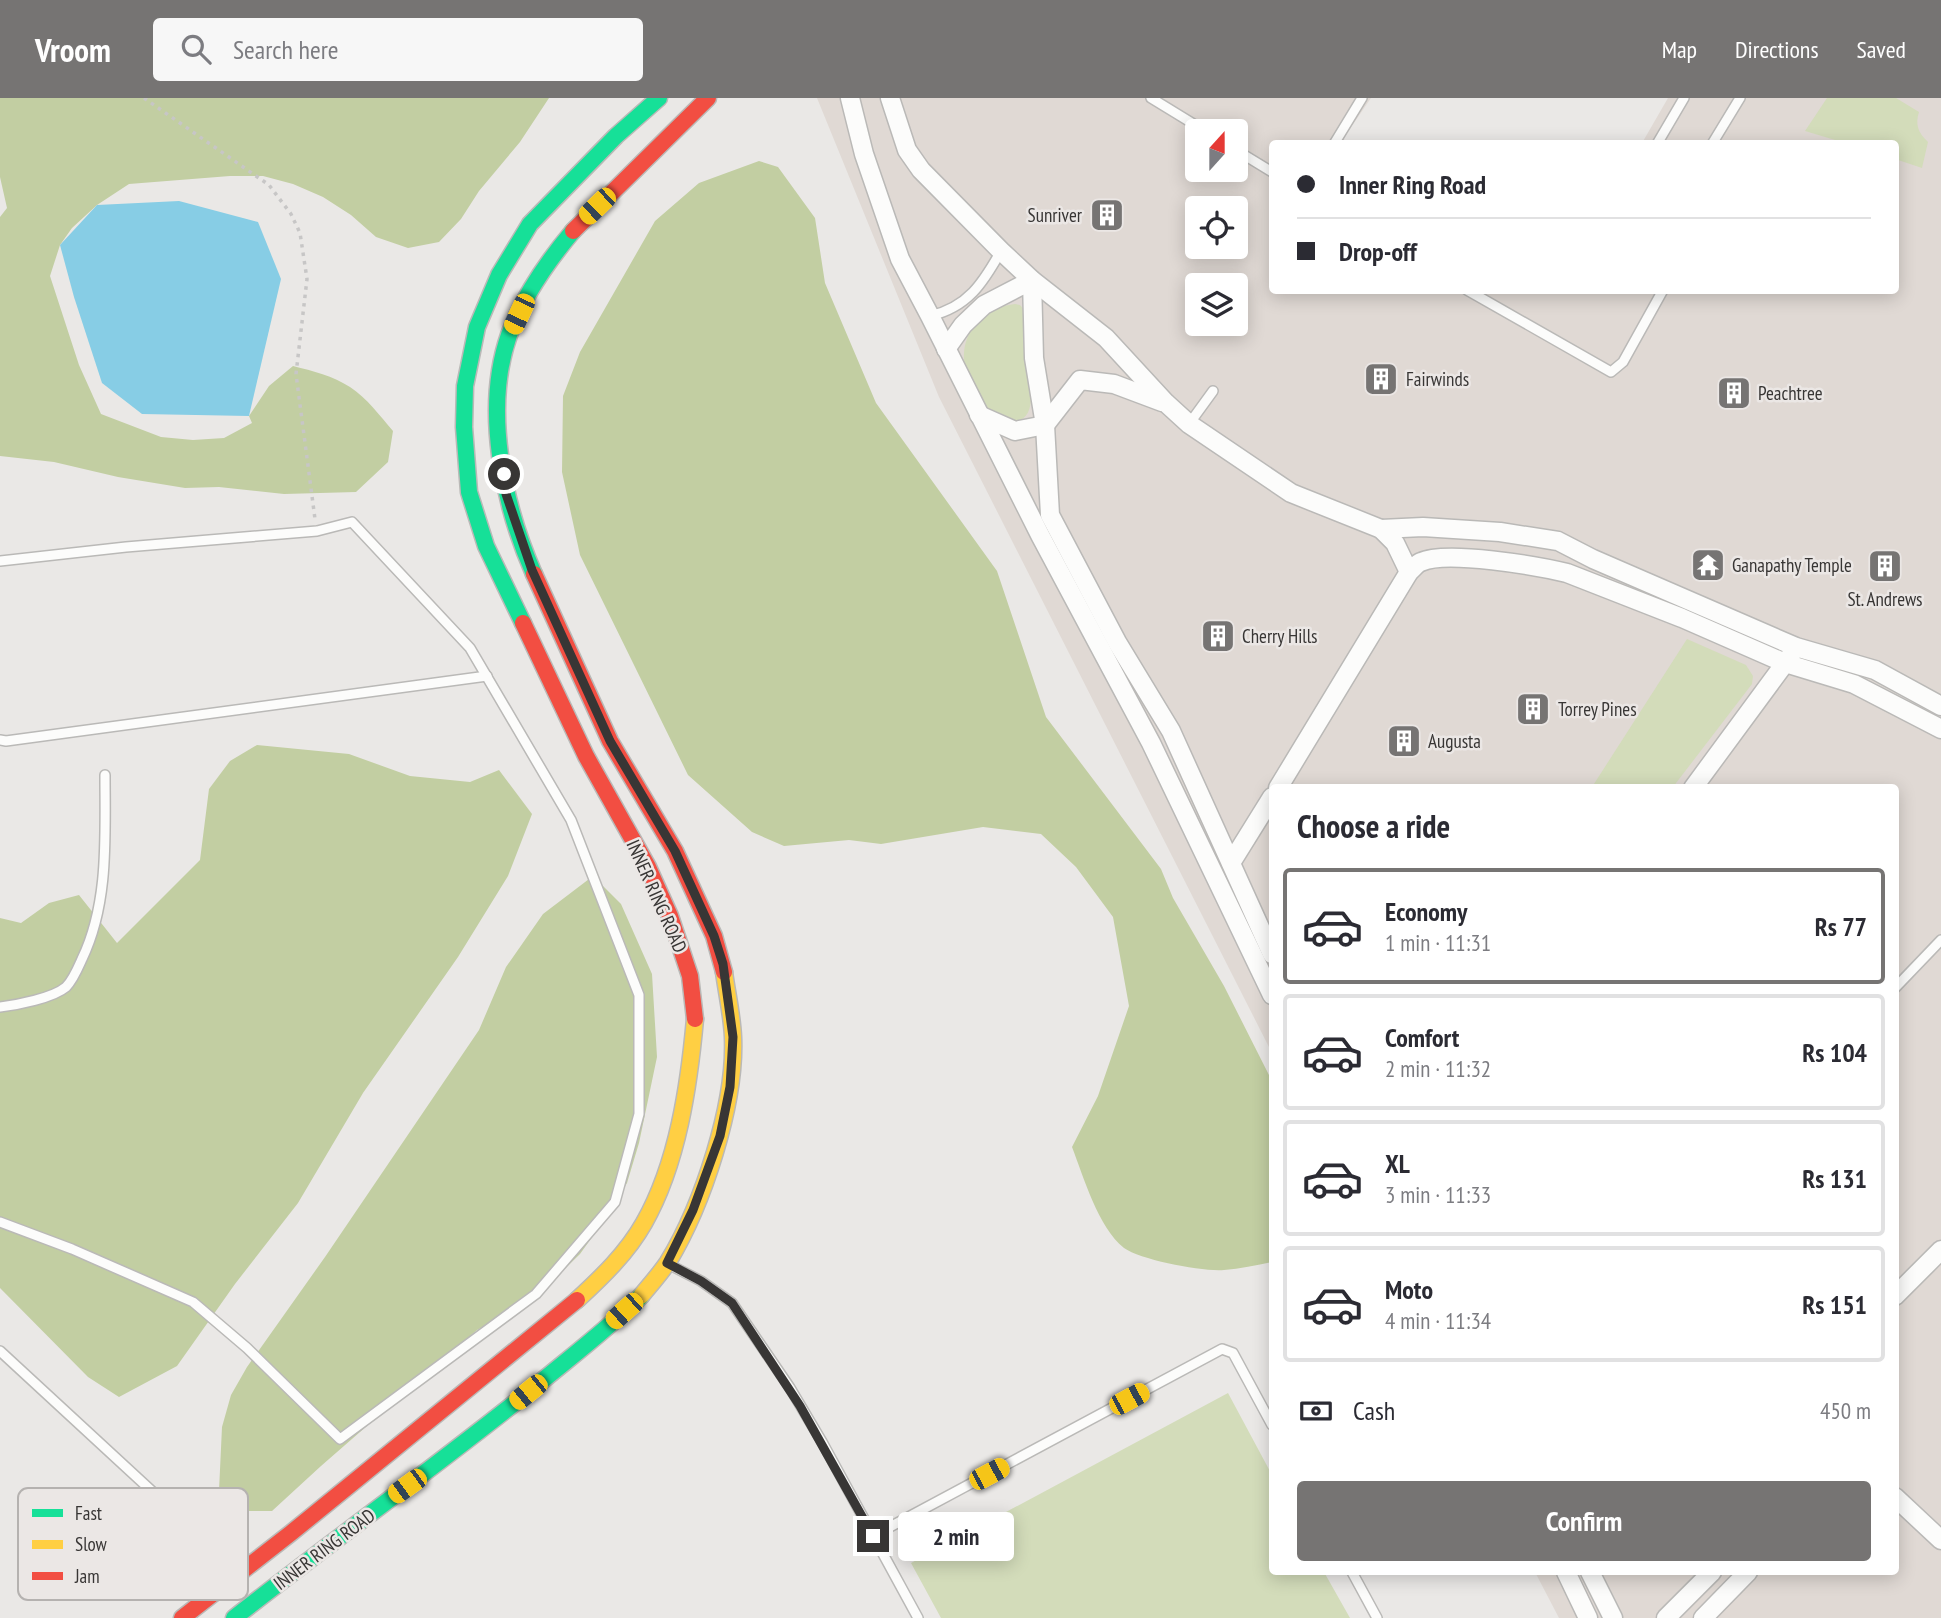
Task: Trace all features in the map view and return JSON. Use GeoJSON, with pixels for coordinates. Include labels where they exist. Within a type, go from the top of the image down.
{"type":"FeatureCollection","features":[{"type":"Feature","properties":{"kind":"main road","name":"INNER RING ROAD"},"geometry":{"type":"LineString","coordinates":[[234,1618],[300,1546],[607,1272],[644,1223],[658,1194],[680,1128],[695,1019],[690,976],[684,954],[648,867],[586,756],[486,546],[469,492],[464,427],[465,387],[477,327],[505,265],[530,224],[616,136],[659,98]]}},
{"type":"Feature","properties":{"kind":"main road","name":"INNER RING ROAD"},"geometry":{"type":"LineString","coordinates":[[248,1578],[464,1444],[592,1340],[640,1297],[667,1263],[698,1198],[720,1136],[730,1087],[733,1037],[723,964],[714,936],[675,851],[610,741],[532,570],[506,494],[498,434],[497,392],[509,336],[529,292],[552,255],[580,222],[708,98]]}},
{"type":"Feature","properties":{"kind":"main road","name":"INNER RING ROAD"},"geometry":{"type":"LineString","coordinates":[[182,1618],[212,1600]]}},
{"type":"Feature","properties":{"kind":"street"},"geometry":{"type":"LineString","coordinates":[[850,98],[864,154],[900,259],[1040,535],[1151,743],[1269,989]]}},
{"type":"Feature","properties":{"kind":"street"},"geometry":{"type":"LineString","coordinates":[[890,98],[907,150],[921,170],[1031,280],[1105,338],[1189,424],[1291,493],[1381,529],[1395,543],[1409,572]]}},
{"type":"Feature","properties":{"kind":"street"},"geometry":{"type":"LineString","coordinates":[[946,349],[984,304],[1031,280]]}},
{"type":"Feature","properties":{"kind":"street"},"geometry":{"type":"LineString","coordinates":[[1031,280],[1034,358],[1045,425],[1050,515],[1117,642],[1171,731],[1269,947]]}},
{"type":"Feature","properties":{"kind":"street"},"geometry":{"type":"LineString","coordinates":[[979,415],[1015,431],[1045,425],[1080,380],[1114,384],[1166,403]]}},
{"type":"Feature","properties":{"kind":"street"},"geometry":{"type":"LineString","coordinates":[[1381,529],[1459,529],[1558,541],[1593,559],[1796,647],[1875,670],[1941,706]]}},
{"type":"Feature","properties":{"kind":"street"},"geometry":{"type":"LineString","coordinates":[[1280,784],[1409,572],[1421,562],[1454,556],[1548,568],[1567,573],[1682,618],[1785,663],[1854,684],[1941,729]]}},
{"type":"Feature","properties":{"kind":"street"},"geometry":{"type":"LineString","coordinates":[[1696,784],[1796,647]]}},
{"type":"Feature","properties":{"kind":"street"},"geometry":{"type":"LineString","coordinates":[[1231,863],[1269,802]]}},
{"type":"Feature","properties":{"kind":"street"},"geometry":{"type":"LineString","coordinates":[[1899,1292],[1941,1250]]}},
{"type":"Feature","properties":{"kind":"street"},"geometry":{"type":"LineString","coordinates":[[1899,1501],[1941,1540]]}},
{"type":"Feature","properties":{"kind":"street"},"geometry":{"type":"LineString","coordinates":[[1567,1575],[1588,1618]]}},
{"type":"Feature","properties":{"kind":"street"},"geometry":{"type":"LineString","coordinates":[[1592,1575],[1614,1618]]}},
{"type":"Feature","properties":{"kind":"street"},"geometry":{"type":"LineString","coordinates":[[1666,1618],[1709,1575]]}},
{"type":"Feature","properties":{"kind":"street"},"geometry":{"type":"LineString","coordinates":[[1703,1618],[1745,1575]]}},
{"type":"Feature","properties":{"kind":"lane"},"geometry":{"type":"LineString","coordinates":[[1151,98],[1185,119]]}},
{"type":"Feature","properties":{"kind":"lane"},"geometry":{"type":"LineString","coordinates":[[1336,140],[1362,98]]}},
{"type":"Feature","properties":{"kind":"lane"},"geometry":{"type":"LineString","coordinates":[[1659,140],[1684,98]]}},
{"type":"Feature","properties":{"kind":"lane"},"geometry":{"type":"LineString","coordinates":[[1714,140],[1740,98]]}},
{"type":"Feature","properties":{"kind":"lane"},"geometry":{"type":"LineString","coordinates":[[1248,157],[1269,170]]}},
{"type":"Feature","properties":{"kind":"lane"},"geometry":{"type":"LineString","coordinates":[[930,316],[947,312],[966,299],[985,280],[1000,251]]}},
{"type":"Feature","properties":{"kind":"lane"},"geometry":{"type":"LineString","coordinates":[[1474,294],[1611,372],[1623,362],[1661,294]]}},
{"type":"Feature","properties":{"kind":"lane"},"geometry":{"type":"LineString","coordinates":[[1189,424],[1213,391]]}},
{"type":"Feature","properties":{"kind":"lane"},"geometry":{"type":"LineString","coordinates":[[0,561],[317,531],[352,522],[470,648],[487,676],[571,820],[639,995],[639,1114],[615,1202],[536,1294],[340,1440],[247,1348],[193,1302],[72,1249],[0,1222]]}},
{"type":"Feature","properties":{"kind":"lane"},"geometry":{"type":"LineString","coordinates":[[0,740],[487,676]]}},
{"type":"Feature","properties":{"kind":"lane"},"geometry":{"type":"LineString","coordinates":[[0,1007],[57,993],[68,985],[91,940],[102,888],[104,775]]}},
{"type":"Feature","properties":{"kind":"lane"},"geometry":{"type":"LineString","coordinates":[[1899,984],[1941,940]]}},
{"type":"Feature","properties":{"kind":"lane"},"geometry":{"type":"LineString","coordinates":[[667,1263],[701,1281],[732,1303],[822,1442],[918,1618]]}},
{"type":"Feature","properties":{"kind":"lane"},"geometry":{"type":"LineString","coordinates":[[873,1536],[1222,1349],[1233,1353],[1269,1419]]}},
{"type":"Feature","properties":{"kind":"lane"},"geometry":{"type":"LineString","coordinates":[[0,1351],[148,1488]]}},
{"type":"Feature","properties":{"kind":"lane"},"geometry":{"type":"LineString","coordinates":[[1354,1575],[1377,1618]]}},
{"type":"Feature","properties":{"kind":"path"},"geometry":{"type":"LineString","coordinates":[[144,98],[269,185],[291,214],[300,233],[307,279],[296,374],[317,531]]}},
{"type":"Feature","properties":{"kind":"shaded area"},"geometry":{"type":"Polygon","coordinates":[[[817,98],[1371,98],[1345,140],[1269,140],[1269,294],[1899,294],[1899,140],[1644,140],[1668,98],[1941,98],[1941,1618],[1559,1618],[1537,1575],[1899,1575],[1899,784],[1269,784],[1269,1047],[939,397],[817,98]]]}},
{"type":"Feature","properties":{"kind":"green space"},"geometry":{"type":"Polygon","coordinates":[[[0,98],[549,98],[520,142],[479,191],[461,219],[439,242],[408,248],[376,237],[351,215],[323,197],[293,184],[263,176],[230,176],[129,184],[97,205],[72,228],[60,245],[50,276],[79,365],[101,414],[161,437],[193,440],[224,438],[252,423],[249,416],[269,386],[293,366],[330,377],[350,387],[368,402],[393,431],[388,462],[356,492],[284,494],[219,487],[185,488],[118,477],[54,462],[0,456],[0,217],[7,208],[0,177],[0,98]]]}},
{"type":"Feature","properties":{"kind":"green space"},"geometry":{"type":"Polygon","coordinates":[[[1827,98],[1896,98],[1919,112],[1918,128],[1928,142],[1922,168],[1899,160],[1899,140],[1835,140],[1805,131],[1827,98]]]}},
{"type":"Feature","properties":{"kind":"green space"},"geometry":{"type":"Polygon","coordinates":[[[759,161],[778,167],[815,218],[825,283],[876,403],[997,571],[1046,717],[1161,869],[1173,898],[1224,986],[1269,1075],[1269,1263],[1214,1270],[1158,1261],[1124,1248],[1099,1215],[1072,1147],[1098,1096],[1129,1006],[1113,917],[1076,867],[1041,834],[983,827],[881,844],[849,840],[784,846],[752,832],[688,775],[580,555],[562,472],[563,396],[580,352],[655,221],[699,183],[759,161]]]}},
{"type":"Feature","properties":{"kind":"green space"},"geometry":{"type":"Polygon","coordinates":[[[1020,305],[1027,313],[1031,400],[1026,416],[1015,421],[1001,417],[986,406],[974,390],[965,370],[964,349],[973,327],[982,317],[997,308],[1020,305]]]}},
{"type":"Feature","properties":{"kind":"green space"},"geometry":{"type":"Polygon","coordinates":[[[1687,639],[1746,665],[1753,676],[1752,684],[1675,784],[1594,784],[1687,639]]]}},
{"type":"Feature","properties":{"kind":"green space"},"geometry":{"type":"Polygon","coordinates":[[[257,745],[349,754],[410,776],[470,782],[499,770],[532,814],[508,876],[458,957],[363,1093],[298,1203],[235,1284],[177,1366],[119,1397],[88,1377],[0,1288],[0,918],[21,923],[49,903],[79,895],[117,943],[200,860],[209,789],[230,761],[257,745]]]}},
{"type":"Feature","properties":{"kind":"green space"},"geometry":{"type":"Polygon","coordinates":[[[593,876],[621,904],[652,974],[657,1057],[639,1143],[627,1183],[580,1254],[533,1300],[477,1330],[272,1511],[248,1511],[248,1488],[219,1488],[222,1427],[231,1395],[247,1367],[479,1030],[506,967],[543,914],[593,876]]]}},
{"type":"Feature","properties":{"kind":"green space"},"geometry":{"type":"Polygon","coordinates":[[[1228,1393],[1269,1469],[1269,1575],[1326,1575],[1350,1618],[941,1618],[911,1563],[1228,1393]]]}},
{"type":"Feature","properties":{"kind":"water"},"geometry":{"type":"Polygon","coordinates":[[[179,201],[258,222],[281,279],[249,416],[142,414],[102,383],[74,297],[60,245],[97,205],[179,201]]]}},
{"type":"Feature","properties":{"kind":"traffic: fast"},"geometry":{"type":"LineString","coordinates":[[523,623],[486,546],[469,492],[464,427],[465,386],[477,327],[499,275],[530,224],[616,136],[659,98]]}},
{"type":"Feature","properties":{"kind":"traffic: fast"},"geometry":{"type":"LineString","coordinates":[[534,574],[513,518],[500,456],[497,425],[501,364],[521,307],[536,280],[573,231]]}},
{"type":"Feature","properties":{"kind":"traffic: fast"},"geometry":{"type":"LineString","coordinates":[[234,1618],[494,1419],[601,1333],[641,1296]]}},
{"type":"Feature","properties":{"kind":"traffic: slow"},"geometry":{"type":"LineString","coordinates":[[641,1296],[665,1266],[681,1238],[705,1183],[723,1122],[733,1064],[731,1013],[724,972]]}},
{"type":"Feature","properties":{"kind":"traffic: slow"},"geometry":{"type":"LineString","coordinates":[[577,1300],[630,1244],[656,1200],[680,1123],[695,1019]]}},
{"type":"Feature","properties":{"kind":"traffic: jam"},"geometry":{"type":"LineString","coordinates":[[573,231],[708,98]]}},
{"type":"Feature","properties":{"kind":"traffic: jam"},"geometry":{"type":"LineString","coordinates":[[534,574],[610,741],[675,851],[714,936],[724,972]]}},
{"type":"Feature","properties":{"kind":"traffic: jam"},"geometry":{"type":"LineString","coordinates":[[523,623],[586,756],[648,867],[670,916],[690,976],[695,1019]]}},
{"type":"Feature","properties":{"kind":"traffic: jam"},"geometry":{"type":"LineString","coordinates":[[248,1567],[577,1300]]}},
{"type":"Feature","properties":{"kind":"traffic: jam"},"geometry":{"type":"LineString","coordinates":[[182,1618],[205,1600]]}},
{"type":"Feature","properties":{"kind":"place","name":"Sunriver"},"geometry":{"type":"Point","coordinates":[1107,215]}},
{"type":"Feature","properties":{"kind":"place","name":"Fairwinds"},"geometry":{"type":"Point","coordinates":[1381,379]}},
{"type":"Feature","properties":{"kind":"place","name":"Peachtree"},"geometry":{"type":"Point","coordinates":[1734,393]}},
{"type":"Feature","properties":{"kind":"place","name":"Ganapathy Temple"},"geometry":{"type":"Point","coordinates":[1708,565]}},
{"type":"Feature","properties":{"kind":"place","name":"St. Andrews"},"geometry":{"type":"Point","coordinates":[1885,566]}},
{"type":"Feature","properties":{"kind":"place","name":"Cherry Hills"},"geometry":{"type":"Point","coordinates":[1218,636]}},
{"type":"Feature","properties":{"kind":"place","name":"Torrey Pines"},"geometry":{"type":"Point","coordinates":[1533,709]}},
{"type":"Feature","properties":{"kind":"place","name":"Augusta"},"geometry":{"type":"Point","coordinates":[1404,741]}},
{"type":"Feature","properties":{"kind":"route"},"geometry":{"type":"LineString","coordinates":[[504,474],[506,494],[532,570],[610,741],[675,851],[714,936],[723,964],[733,1037],[730,1087],[720,1136],[693,1210],[667,1263],[701,1281],[732,1303],[790,1388],[873,1536]]}}]}
